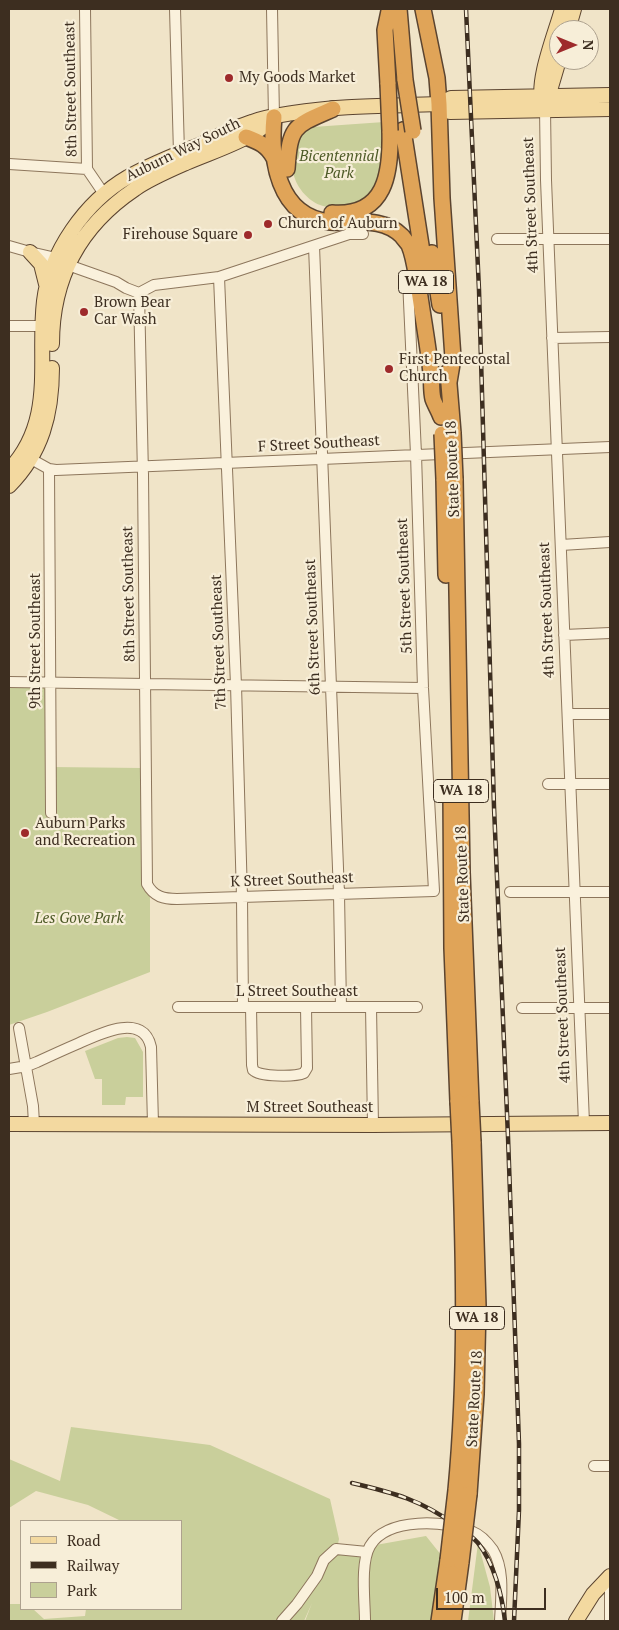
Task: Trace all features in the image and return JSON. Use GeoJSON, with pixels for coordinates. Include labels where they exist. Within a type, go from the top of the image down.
{"type":"FeatureCollection","features":[{"type":"Feature","properties":{"kind":"highway"},"geometry":{"type":"LineString","coordinates":[[423,9],[437,78],[440,104],[442,198],[452,358],[449,382]]}},
{"type":"Feature","properties":{"kind":"highway","name":"State Route 18"},"geometry":{"type":"LineString","coordinates":[[393,10],[396,82],[402,130],[431,315],[441,417],[447,434]]}},
{"type":"Feature","properties":{"kind":"highway"},"geometry":{"type":"LineString","coordinates":[[274,117],[282,134],[287,168],[292,186],[300,198],[314,208],[334,213],[358,210],[377,197],[385,183],[390,160],[402,130],[396,82]]}},
{"type":"Feature","properties":{"kind":"highway"},"geometry":{"type":"LineString","coordinates":[[287,168],[289,144],[295,129],[308,120],[333,109]]}},
{"type":"Feature","properties":{"kind":"highway"},"geometry":{"type":"LineString","coordinates":[[274,117],[272,137],[278,176],[284,192],[296,206],[307,215],[318,220],[379,223],[400,235],[409,246],[425,329],[433,399],[441,417]]}},
{"type":"Feature","properties":{"kind":"highway","name":"State Route 18"},"geometry":{"type":"LineString","coordinates":[[402,130],[436,279],[449,382],[447,434],[449,479],[452,948],[465,1102],[466,1142],[464,1354],[460,1431],[462,1492],[455,1561],[453,1621]]}},
{"type":"Feature","properties":{"kind":"highway"},"geometry":{"type":"LineString","coordinates":[[246,137],[267,147],[274,158]]}},
{"type":"Feature","properties":{"kind":"highway","name":"State Route 18"},"geometry":{"type":"LineString","coordinates":[[439,1621],[455,1561]]}},
{"type":"Feature","properties":{"kind":"main road"},"geometry":{"type":"LineString","coordinates":[[545,101],[545,69],[562,9]]}},
{"type":"Feature","properties":{"kind":"main road"},"geometry":{"type":"LineString","coordinates":[[545,101],[556,70]]}},
{"type":"Feature","properties":{"kind":"main road","name":"Auburn Way South"},"geometry":{"type":"LineString","coordinates":[[9,486],[20,475],[40,404],[43,381],[42,326],[47,286],[62,261],[77,224],[104,194],[128,177],[178,153],[252,122],[312,110],[440,104],[450,112],[610,95]]}},
{"type":"Feature","properties":{"kind":"main road","name":"Auburn Way South"},"geometry":{"type":"LineString","coordinates":[[545,101],[610,109]]}},
{"type":"Feature","properties":{"kind":"main road","name":"Auburn Way South"},"geometry":{"type":"LineString","coordinates":[[9,470],[26,457],[43,431],[50,407],[52,394],[53,321],[62,279],[62,261],[100,218],[135,189],[184,164],[257,132],[274,117]]}},
{"type":"Feature","properties":{"kind":"main road"},"geometry":{"type":"LineString","coordinates":[[30,252],[41,264],[47,286]]}},
{"type":"Feature","properties":{"kind":"main road"},"geometry":{"type":"LineString","coordinates":[[43,311],[49,303],[62,261]]}},
{"type":"Feature","properties":{"kind":"main road","name":"M Street Southeast"},"geometry":{"type":"LineString","coordinates":[[9,1124],[373,1125],[610,1123]]}},
{"type":"Feature","properties":{"kind":"main road"},"geometry":{"type":"LineString","coordinates":[[576,1621],[593,1594],[610,1576]]}},
{"type":"Feature","properties":{"kind":"street","name":"8th Street Southeast"},"geometry":{"type":"LineString","coordinates":[[84,9],[87,169]]}},
{"type":"Feature","properties":{"kind":"street"},"geometry":{"type":"LineString","coordinates":[[175,9],[178,153]]}},
{"type":"Feature","properties":{"kind":"street"},"geometry":{"type":"LineString","coordinates":[[272,9],[274,117]]}},
{"type":"Feature","properties":{"kind":"street","name":"4th Street Southeast"},"geometry":{"type":"LineString","coordinates":[[545,101],[548,239],[584,1123]]}},
{"type":"Feature","properties":{"kind":"street"},"geometry":{"type":"LineString","coordinates":[[9,164],[87,169],[104,194]]}},
{"type":"Feature","properties":{"kind":"street"},"geometry":{"type":"LineString","coordinates":[[9,246],[62,261],[139,292],[154,285],[219,277],[349,234],[364,234]]}},
{"type":"Feature","properties":{"kind":"street"},"geometry":{"type":"LineString","coordinates":[[497,240],[610,239]]}},
{"type":"Feature","properties":{"kind":"street","name":"6th Street Southeast"},"geometry":{"type":"LineString","coordinates":[[314,246],[339,894],[341,1007]]}},
{"type":"Feature","properties":{"kind":"street","name":"7th Street Southeast"},"geometry":{"type":"LineString","coordinates":[[219,277],[236,685],[242,897],[247,1007],[253,1070],[260,1074],[298,1075],[304,1073],[306,1068],[306,1007]]}},
{"type":"Feature","properties":{"kind":"street","name":"5th Street Southeast"},"geometry":{"type":"LineString","coordinates":[[408,280],[416,454],[423,688],[434,891]]}},
{"type":"Feature","properties":{"kind":"street","name":"8th Street Southeast"},"geometry":{"type":"LineString","coordinates":[[139,292],[143,467],[146,879],[149,888],[153,892]]}},
{"type":"Feature","properties":{"kind":"street"},"geometry":{"type":"LineString","coordinates":[[9,326],[42,326]]}},
{"type":"Feature","properties":{"kind":"street"},"geometry":{"type":"LineString","coordinates":[[552,338],[610,337]]}},
{"type":"Feature","properties":{"kind":"street","name":"F Street Southeast"},"geometry":{"type":"LineString","coordinates":[[49,469],[227,464],[416,454],[610,447]]}},
{"type":"Feature","properties":{"kind":"street"},"geometry":{"type":"LineString","coordinates":[[26,457],[49,469]]}},
{"type":"Feature","properties":{"kind":"street","name":"9th Street Southeast"},"geometry":{"type":"LineString","coordinates":[[49,469],[51,813]]}},
{"type":"Feature","properties":{"kind":"street"},"geometry":{"type":"LineString","coordinates":[[561,544],[610,542]]}},
{"type":"Feature","properties":{"kind":"street"},"geometry":{"type":"LineString","coordinates":[[564,635],[610,634]]}},
{"type":"Feature","properties":{"kind":"street"},"geometry":{"type":"LineString","coordinates":[[9,682],[423,688]]}},
{"type":"Feature","properties":{"kind":"street"},"geometry":{"type":"LineString","coordinates":[[568,714],[610,714]]}},
{"type":"Feature","properties":{"kind":"street"},"geometry":{"type":"LineString","coordinates":[[548,784],[610,784]]}},
{"type":"Feature","properties":{"kind":"street","name":"K Street Southeast"},"geometry":{"type":"LineString","coordinates":[[153,892],[168,899],[434,891]]}},
{"type":"Feature","properties":{"kind":"street"},"geometry":{"type":"LineString","coordinates":[[510,892],[610,892]]}},
{"type":"Feature","properties":{"kind":"street","name":"L Street Southeast"},"geometry":{"type":"LineString","coordinates":[[178,1007],[417,1007]]}},
{"type":"Feature","properties":{"kind":"street"},"geometry":{"type":"LineString","coordinates":[[372,1007],[373,1125]]}},
{"type":"Feature","properties":{"kind":"street"},"geometry":{"type":"LineString","coordinates":[[522,1008],[610,1008]]}},
{"type":"Feature","properties":{"kind":"street"},"geometry":{"type":"LineString","coordinates":[[19,1028],[33,1106],[34,1124]]}},
{"type":"Feature","properties":{"kind":"street"},"geometry":{"type":"LineString","coordinates":[[9,1069],[26,1066],[106,1031],[127,1028],[142,1032],[149,1039],[151,1047],[153,1124]]}},
{"type":"Feature","properties":{"kind":"street"},"geometry":{"type":"LineString","coordinates":[[594,1466],[610,1466]]}},
{"type":"Feature","properties":{"kind":"street"},"geometry":{"type":"LineString","coordinates":[[365,1621],[364,1572],[367,1552],[375,1539],[386,1531],[402,1526],[440,1524],[474,1532],[482,1537],[492,1548],[500,1578],[500,1621]]}},
{"type":"Feature","properties":{"kind":"street"},"geometry":{"type":"LineString","coordinates":[[282,1621],[317,1576],[324,1560],[336,1549],[367,1552]]}},
{"type":"Feature","properties":{"kind":"street"},"geometry":{"type":"LineString","coordinates":[[610,1589],[610,1621]]}},
{"type":"Feature","properties":{"kind":"green space","name":"Bicentennial Park"},"geometry":{"type":"Polygon","coordinates":[[[384,122],[383,160],[379,179],[370,196],[361,202],[342,207],[323,206],[307,197],[299,187],[294,176],[295,139],[308,128],[313,127],[384,122]]]}},
{"type":"Feature","properties":{"kind":"green space","name":"Les Gove Park"},"geometry":{"type":"Polygon","coordinates":[[[9,682],[51,683],[52,767],[141,768],[142,880],[144,890],[150,897],[150,972],[9,1025],[9,682]]]}},
{"type":"Feature","properties":{"kind":"green space"},"geometry":{"type":"Polygon","coordinates":[[[118,1038],[135,1038],[143,1052],[143,1097],[126,1097],[125,1105],[102,1105],[102,1079],[95,1079],[85,1051],[118,1038]]]}},
{"type":"Feature","properties":{"kind":"green space"},"geometry":{"type":"Polygon","coordinates":[[[71,1427],[210,1445],[330,1499],[339,1539],[337,1549],[370,1546],[426,1536],[442,1556],[432,1621],[305,1621],[312,1603],[304,1621],[9,1621],[9,1604],[20,1604],[20,1610],[34,1610],[44,1619],[85,1616],[86,1610],[182,1610],[182,1520],[119,1520],[88,1505],[36,1491],[9,1508],[9,1459],[60,1481],[71,1427]]]}},
{"type":"Feature","properties":{"kind":"green space"},"geometry":{"type":"Polygon","coordinates":[[[478,1543],[490,1587],[494,1621],[468,1621],[478,1543]]]}},
{"type":"Feature","properties":{"kind":"railway"},"geometry":{"type":"LineString","coordinates":[[466,9],[479,290],[494,807],[519,1444],[519,1510],[514,1621]]}},
{"type":"Feature","properties":{"kind":"railway"},"geometry":{"type":"LineString","coordinates":[[352,1483],[407,1498],[444,1517],[473,1538],[484,1551],[493,1570],[502,1601],[505,1621]]}},
{"type":"Feature","properties":{"kind":"place","name":"My Goods Market"},"geometry":{"type":"Point","coordinates":[229,78]}},
{"type":"Feature","properties":{"kind":"place","name":"Church of Auburn"},"geometry":{"type":"Point","coordinates":[268,224]}},
{"type":"Feature","properties":{"kind":"place","name":"Firehouse Square"},"geometry":{"type":"Point","coordinates":[248,235]}},
{"type":"Feature","properties":{"kind":"place","name":"Brown Bear Car Wash"},"geometry":{"type":"Point","coordinates":[84,312]}},
{"type":"Feature","properties":{"kind":"place","name":"First Pentecostal Church"},"geometry":{"type":"Point","coordinates":[389,369]}},
{"type":"Feature","properties":{"kind":"place","name":"Auburn Parks and Recreation"},"geometry":{"type":"Point","coordinates":[25,833]}}]}
